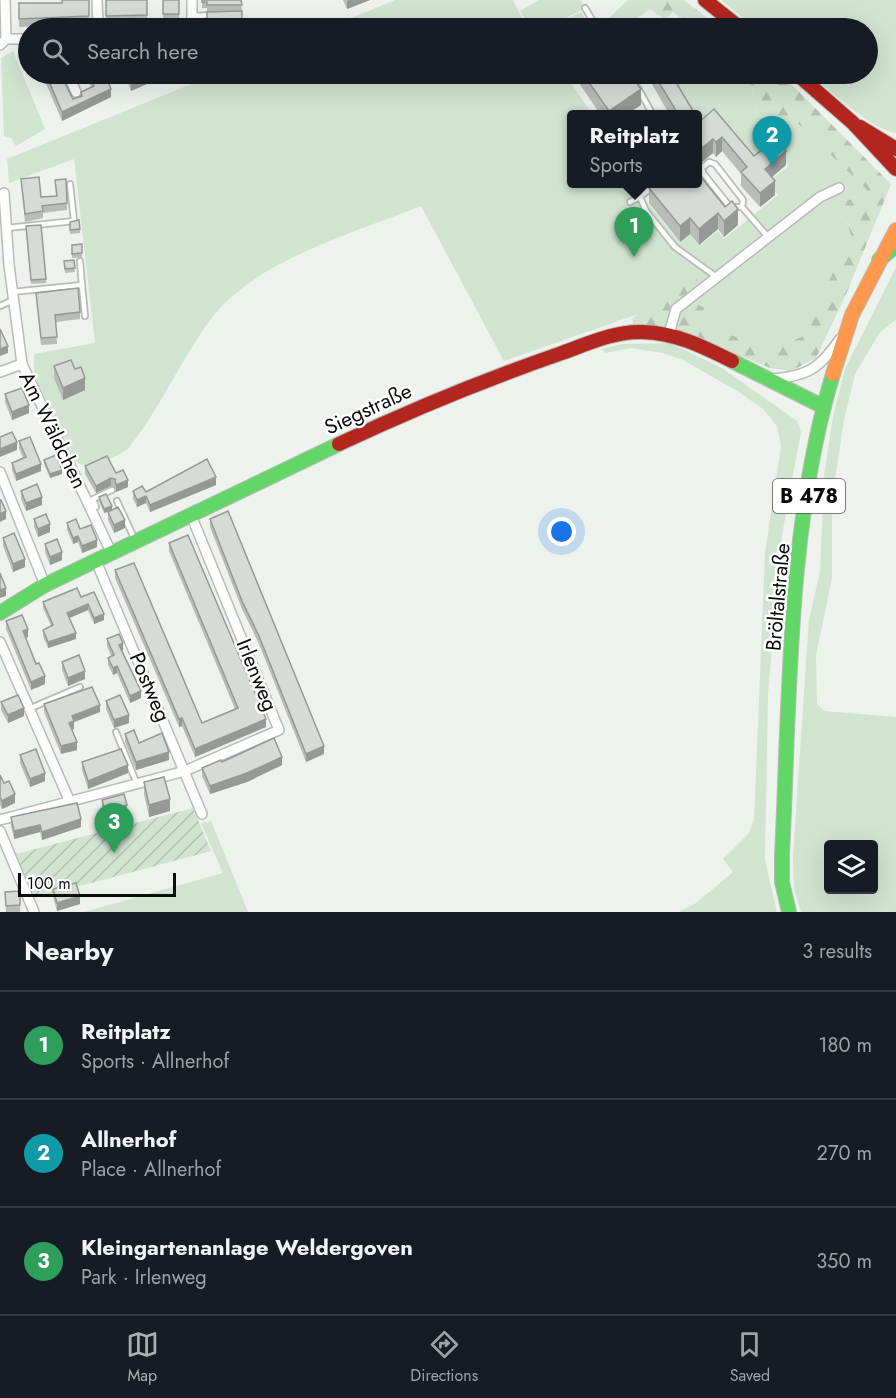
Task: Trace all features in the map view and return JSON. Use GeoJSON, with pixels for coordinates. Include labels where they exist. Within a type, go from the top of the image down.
{"type":"FeatureCollection","features":[{"type":"Feature","properties":{"kind":"main road"},"geometry":{"type":"LineString","coordinates":[[705,0],[728,18]]}},
{"type":"Feature","properties":{"kind":"main road"},"geometry":{"type":"LineString","coordinates":[[808,84],[853,123],[896,169]]}},
{"type":"Feature","properties":{"kind":"main road"},"geometry":{"type":"LineString","coordinates":[[853,123],[892,144]]}},
{"type":"Feature","properties":{"kind":"main road","name":"Bröltalstraße"},"geometry":{"type":"LineString","coordinates":[[789,912],[782,869],[790,694],[803,547],[824,407],[848,327],[879,260],[896,230]]}},
{"type":"Feature","properties":{"kind":"main road"},"geometry":{"type":"LineString","coordinates":[[879,260],[896,246]]}},
{"type":"Feature","properties":{"kind":"main road","name":"Siegstraße"},"geometry":{"type":"LineString","coordinates":[[0,613],[45,585],[413,409],[513,370],[612,336],[639,332],[669,334],[693,342],[824,407]]}},
{"type":"Feature","properties":{"kind":"street"},"geometry":{"type":"LineString","coordinates":[[5,0],[3,42],[18,40]]}},
{"type":"Feature","properties":{"kind":"street"},"geometry":{"type":"LineString","coordinates":[[97,0],[98,18]]}},
{"type":"Feature","properties":{"kind":"street"},"geometry":{"type":"LineString","coordinates":[[192,0],[192,15]]}},
{"type":"Feature","properties":{"kind":"street"},"geometry":{"type":"LineString","coordinates":[[72,84],[76,92]]}},
{"type":"Feature","properties":{"kind":"street"},"geometry":{"type":"LineString","coordinates":[[669,334],[676,309],[820,197],[839,188]]}},
{"type":"Feature","properties":{"kind":"street","name":"Am Wäldchen"},"geometry":{"type":"LineString","coordinates":[[4,193],[7,228],[4,267],[13,296],[22,363],[112,554]]}},
{"type":"Feature","properties":{"kind":"street"},"geometry":{"type":"LineString","coordinates":[[768,380],[796,377],[810,371],[824,361],[848,327]]}},
{"type":"Feature","properties":{"kind":"street"},"geometry":{"type":"LineString","coordinates":[[0,372],[22,363]]}},
{"type":"Feature","properties":{"kind":"street"},"geometry":{"type":"LineString","coordinates":[[0,472],[45,585]]}},
{"type":"Feature","properties":{"kind":"street","name":"Irlenweg"},"geometry":{"type":"LineString","coordinates":[[0,820],[185,771],[279,730],[191,516]]}},
{"type":"Feature","properties":{"kind":"street","name":"Postweg"},"geometry":{"type":"LineString","coordinates":[[96,561],[202,814]]}},
{"type":"Feature","properties":{"kind":"street"},"geometry":{"type":"LineString","coordinates":[[0,642],[31,708],[70,802]]}},
{"type":"Feature","properties":{"kind":"street"},"geometry":{"type":"LineString","coordinates":[[0,831],[34,912]]}},
{"type":"Feature","properties":{"kind":"lane"},"geometry":{"type":"LineString","coordinates":[[585,8],[591,18]]}},
{"type":"Feature","properties":{"kind":"lane"},"geometry":{"type":"LineString","coordinates":[[192,15],[223,15]]}},
{"type":"Feature","properties":{"kind":"lane"},"geometry":{"type":"LineString","coordinates":[[636,85],[651,110]]}},
{"type":"Feature","properties":{"kind":"lane"},"geometry":{"type":"LineString","coordinates":[[742,207],[743,200],[715,164],[709,162],[702,168],[730,207],[742,207],[769,238]]}},
{"type":"Feature","properties":{"kind":"lane"},"geometry":{"type":"LineString","coordinates":[[7,228],[74,221],[70,184]]}},
{"type":"Feature","properties":{"kind":"lane"},"geometry":{"type":"LineString","coordinates":[[630,202],[650,188]]}},
{"type":"Feature","properties":{"kind":"lane"},"geometry":{"type":"LineString","coordinates":[[640,197],[646,211],[675,247],[718,278]]}},
{"type":"Feature","properties":{"kind":"lane"},"geometry":{"type":"LineString","coordinates":[[80,261],[85,316]]}},
{"type":"Feature","properties":{"kind":"lane"},"geometry":{"type":"LineString","coordinates":[[0,306],[13,296],[82,285]]}},
{"type":"Feature","properties":{"kind":"lane"},"geometry":{"type":"LineString","coordinates":[[91,509],[96,507],[93,499],[112,490]]}},
{"type":"Feature","properties":{"kind":"lane"},"geometry":{"type":"LineString","coordinates":[[117,501],[136,542]]}},
{"type":"Feature","properties":{"kind":"lane"},"geometry":{"type":"LineString","coordinates":[[31,708],[80,687]]}},
{"type":"Feature","properties":{"kind":"lane"},"geometry":{"type":"LineString","coordinates":[[116,732],[137,784]]}},
{"type":"Feature","properties":{"kind":"green space"},"geometry":{"type":"Polygon","coordinates":[[[395,0],[513,0],[522,18],[351,18],[395,0]]]}},
{"type":"Feature","properties":{"kind":"green space"},"geometry":{"type":"Polygon","coordinates":[[[539,0],[580,0],[585,8],[566,18],[524,18],[520,11],[539,0]]]}},
{"type":"Feature","properties":{"kind":"green space"},"geometry":{"type":"Polygon","coordinates":[[[628,0],[641,0],[663,18],[650,9],[637,18],[610,17],[628,0]]]}},
{"type":"Feature","properties":{"kind":"green space"},"geometry":{"type":"Polygon","coordinates":[[[641,0],[684,0],[707,18],[681,18],[673,10],[663,18],[641,0]]]}},
{"type":"Feature","properties":{"kind":"green space"},"geometry":{"type":"Polygon","coordinates":[[[721,0],[896,0],[896,133],[863,117],[822,84],[878,84],[878,18],[743,18],[721,0]]]}},
{"type":"Feature","properties":{"kind":"green space"},"geometry":{"type":"Polygon","coordinates":[[[673,10],[681,18],[680,18],[673,12],[665,18],[673,10]]]}},
{"type":"Feature","properties":{"kind":"green space"},"geometry":{"type":"Polygon","coordinates":[[[581,12],[585,18],[570,18],[581,12]]]}},
{"type":"Feature","properties":{"kind":"green space"},"geometry":{"type":"Polygon","coordinates":[[[13,51],[18,63],[18,84],[27,84],[45,129],[16,146],[11,138],[4,136],[1,58],[13,51]]]}},
{"type":"Feature","properties":{"kind":"green space"},"geometry":{"type":"Polygon","coordinates":[[[191,84],[572,84],[589,110],[567,110],[567,188],[653,188],[643,197],[679,242],[690,235],[699,246],[718,231],[724,239],[778,195],[766,183],[789,166],[775,150],[753,167],[724,121],[713,109],[702,118],[702,110],[684,110],[665,84],[750,84],[757,116],[789,119],[821,137],[829,153],[867,190],[847,201],[840,217],[848,225],[852,235],[802,337],[767,349],[652,305],[641,313],[504,361],[421,206],[307,251],[253,280],[230,298],[211,319],[152,415],[130,446],[105,461],[82,465],[77,463],[34,376],[34,354],[95,343],[74,159],[9,183],[7,159],[191,84]]]}},
{"type":"Feature","properties":{"kind":"green space"},"geometry":{"type":"Polygon","coordinates":[[[750,84],[790,84],[891,184],[847,292],[816,358],[791,371],[770,368],[678,330],[634,326],[632,319],[679,282],[691,278],[699,281],[698,287],[683,301],[696,303],[704,308],[702,324],[767,349],[802,337],[851,235],[848,225],[840,217],[847,201],[867,190],[829,153],[820,137],[789,119],[757,116],[750,84]]]}},
{"type":"Feature","properties":{"kind":"green space"},"geometry":{"type":"Polygon","coordinates":[[[896,267],[896,320],[880,332],[855,374],[844,420],[832,500],[832,578],[816,655],[817,704],[824,711],[896,717],[896,912],[801,912],[794,889],[793,856],[809,619],[820,572],[824,476],[833,416],[845,369],[896,267]]]}},
{"type":"Feature","properties":{"kind":"green space"},"geometry":{"type":"Polygon","coordinates":[[[670,343],[722,368],[797,421],[801,432],[782,535],[768,694],[765,860],[777,912],[679,912],[696,903],[733,872],[723,859],[749,833],[754,820],[765,553],[781,446],[777,426],[763,409],[739,392],[683,360],[663,353],[630,348],[605,353],[602,349],[622,344],[670,343]]]}},
{"type":"Feature","properties":{"kind":"green space"},"geometry":{"type":"Polygon","coordinates":[[[193,808],[211,851],[35,898],[16,854],[193,808]]]}},
{"type":"Feature","properties":{"kind":"green space"},"geometry":{"type":"Polygon","coordinates":[[[211,821],[248,912],[84,912],[223,873],[201,823],[211,821]]]}},
{"type":"Feature","properties":{"kind":"building"},"geometry":{"type":"Polygon","coordinates":[[[62,0],[89,0],[89,16],[19,18],[19,3],[62,3],[62,0]]]}},
{"type":"Feature","properties":{"kind":"building"},"geometry":{"type":"Polygon","coordinates":[[[106,0],[147,0],[147,15],[106,16],[106,0]]]}},
{"type":"Feature","properties":{"kind":"building"},"geometry":{"type":"Polygon","coordinates":[[[163,0],[179,0],[179,14],[163,14],[163,0]]]}},
{"type":"Feature","properties":{"kind":"building"},"geometry":{"type":"Polygon","coordinates":[[[202,0],[241,0],[242,5],[207,5],[207,2],[202,2],[202,0]]]}},
{"type":"Feature","properties":{"kind":"building"},"geometry":{"type":"Polygon","coordinates":[[[242,11],[242,18],[207,18],[207,12],[242,11]]]}},
{"type":"Feature","properties":{"kind":"building"},"geometry":{"type":"Polygon","coordinates":[[[50,84],[66,84],[73,99],[82,96],[81,92],[94,86],[93,84],[109,84],[111,89],[62,112],[50,84]]]}},
{"type":"Feature","properties":{"kind":"building"},"geometry":{"type":"Polygon","coordinates":[[[590,84],[637,84],[641,89],[608,110],[590,84]]]}},
{"type":"Feature","properties":{"kind":"building"},"geometry":{"type":"Polygon","coordinates":[[[660,84],[677,84],[693,110],[676,110],[660,84]]]}},
{"type":"Feature","properties":{"kind":"building"},"geometry":{"type":"Polygon","coordinates":[[[714,109],[754,156],[776,139],[786,151],[765,169],[775,181],[760,193],[741,172],[747,167],[722,137],[716,142],[713,139],[702,148],[702,119],[714,109]]]}},
{"type":"Feature","properties":{"kind":"building"},"geometry":{"type":"Polygon","coordinates":[[[39,177],[41,197],[57,196],[55,180],[66,179],[67,203],[42,206],[43,211],[25,214],[21,179],[39,177]]]}},
{"type":"Feature","properties":{"kind":"building"},"geometry":{"type":"Polygon","coordinates":[[[702,178],[725,207],[732,201],[738,209],[724,221],[718,213],[699,229],[690,218],[680,226],[649,188],[702,188],[702,178]]]}},
{"type":"Feature","properties":{"kind":"building"},"geometry":{"type":"Polygon","coordinates":[[[79,220],[80,229],[70,230],[70,222],[79,220]]]}},
{"type":"Feature","properties":{"kind":"building"},"geometry":{"type":"Polygon","coordinates":[[[41,225],[46,279],[31,280],[26,226],[41,225]]]}},
{"type":"Feature","properties":{"kind":"building"},"geometry":{"type":"Polygon","coordinates":[[[82,244],[82,253],[72,254],[72,245],[82,244]]]}},
{"type":"Feature","properties":{"kind":"building"},"geometry":{"type":"Polygon","coordinates":[[[74,260],[75,268],[65,269],[64,261],[74,260]]]}},
{"type":"Feature","properties":{"kind":"building"},"geometry":{"type":"Polygon","coordinates":[[[78,288],[80,312],[55,315],[57,337],[41,338],[36,293],[78,288]]]}},
{"type":"Feature","properties":{"kind":"building"},"geometry":{"type":"Polygon","coordinates":[[[0,329],[8,346],[0,349],[0,329]]]}},
{"type":"Feature","properties":{"kind":"building"},"geometry":{"type":"Polygon","coordinates":[[[71,360],[75,369],[81,367],[85,378],[63,388],[54,366],[71,360]]]}},
{"type":"Feature","properties":{"kind":"building"},"geometry":{"type":"Polygon","coordinates":[[[22,388],[29,405],[12,412],[5,394],[22,388]]]}},
{"type":"Feature","properties":{"kind":"building"},"geometry":{"type":"Polygon","coordinates":[[[12,432],[17,442],[0,449],[0,437],[12,432]]]}},
{"type":"Feature","properties":{"kind":"building"},"geometry":{"type":"Polygon","coordinates":[[[30,437],[41,464],[16,474],[12,463],[26,457],[19,441],[30,437]]]}},
{"type":"Feature","properties":{"kind":"building"},"geometry":{"type":"Polygon","coordinates":[[[56,455],[62,470],[50,474],[44,460],[56,455]]]}},
{"type":"Feature","properties":{"kind":"building"},"geometry":{"type":"Polygon","coordinates":[[[107,456],[116,473],[123,470],[128,480],[116,485],[115,479],[111,478],[96,486],[85,466],[107,456]]]}},
{"type":"Feature","properties":{"kind":"building"},"geometry":{"type":"Polygon","coordinates":[[[207,459],[216,477],[150,505],[146,496],[137,500],[133,491],[142,486],[146,492],[207,459]]]}},
{"type":"Feature","properties":{"kind":"building"},"geometry":{"type":"Polygon","coordinates":[[[37,484],[42,497],[26,503],[21,491],[37,484]]]}},
{"type":"Feature","properties":{"kind":"building"},"geometry":{"type":"Polygon","coordinates":[[[106,494],[112,506],[104,509],[99,497],[106,494]]]}},
{"type":"Feature","properties":{"kind":"building"},"geometry":{"type":"Polygon","coordinates":[[[0,500],[6,511],[0,514],[0,500]]]}},
{"type":"Feature","properties":{"kind":"building"},"geometry":{"type":"Polygon","coordinates":[[[118,507],[125,520],[114,525],[108,512],[118,507]]]}},
{"type":"Feature","properties":{"kind":"building"},"geometry":{"type":"Polygon","coordinates":[[[228,511],[324,746],[306,754],[210,519],[228,511]]]}},
{"type":"Feature","properties":{"kind":"building"},"geometry":{"type":"Polygon","coordinates":[[[46,514],[50,524],[38,529],[34,519],[46,514]]]}},
{"type":"Feature","properties":{"kind":"building"},"geometry":{"type":"Polygon","coordinates":[[[76,519],[80,529],[91,525],[97,540],[82,546],[78,536],[73,538],[67,523],[76,519]]]}},
{"type":"Feature","properties":{"kind":"building"},"geometry":{"type":"Polygon","coordinates":[[[14,533],[25,559],[13,564],[3,538],[14,533]]]}},
{"type":"Feature","properties":{"kind":"building"},"geometry":{"type":"Polygon","coordinates":[[[188,535],[266,719],[195,749],[182,718],[179,719],[115,570],[134,563],[202,723],[238,708],[169,543],[188,535]]]}},
{"type":"Feature","properties":{"kind":"building"},"geometry":{"type":"Polygon","coordinates":[[[57,539],[62,552],[50,557],[45,544],[57,539]]]}},
{"type":"Feature","properties":{"kind":"building"},"geometry":{"type":"Polygon","coordinates":[[[0,573],[6,588],[0,590],[0,573]]]}},
{"type":"Feature","properties":{"kind":"building"},"geometry":{"type":"Polygon","coordinates":[[[77,588],[81,597],[94,592],[104,614],[94,618],[88,604],[67,613],[76,633],[48,642],[43,630],[53,625],[43,602],[77,588]]]}},
{"type":"Feature","properties":{"kind":"building"},"geometry":{"type":"Polygon","coordinates":[[[22,615],[28,629],[23,631],[36,664],[39,663],[45,676],[31,682],[6,621],[22,615]]]}},
{"type":"Feature","properties":{"kind":"building"},"geometry":{"type":"Polygon","coordinates":[[[119,634],[123,643],[119,645],[141,691],[130,696],[117,666],[113,668],[108,658],[114,655],[107,639],[119,634]]]}},
{"type":"Feature","properties":{"kind":"building"},"geometry":{"type":"Polygon","coordinates":[[[79,655],[85,671],[68,678],[62,662],[79,655]]]}},
{"type":"Feature","properties":{"kind":"building"},"geometry":{"type":"Polygon","coordinates":[[[92,687],[100,705],[72,716],[74,721],[69,723],[77,742],[61,746],[44,704],[92,687]]]}},
{"type":"Feature","properties":{"kind":"building"},"geometry":{"type":"Polygon","coordinates":[[[18,695],[24,708],[8,715],[1,702],[18,695]]]}},
{"type":"Feature","properties":{"kind":"building"},"geometry":{"type":"Polygon","coordinates":[[[120,695],[129,715],[114,720],[106,701],[120,695]]]}},
{"type":"Feature","properties":{"kind":"building"},"geometry":{"type":"Polygon","coordinates":[[[134,730],[139,743],[162,733],[169,752],[136,762],[125,734],[134,730]]]}},
{"type":"Feature","properties":{"kind":"building"},"geometry":{"type":"Polygon","coordinates":[[[274,738],[282,757],[210,786],[202,768],[221,760],[222,762],[274,738]]]}},
{"type":"Feature","properties":{"kind":"building"},"geometry":{"type":"Polygon","coordinates":[[[36,749],[45,773],[30,779],[20,755],[36,749]]]}},
{"type":"Feature","properties":{"kind":"building"},"geometry":{"type":"Polygon","coordinates":[[[121,749],[128,765],[88,781],[82,762],[121,749]]]}},
{"type":"Feature","properties":{"kind":"building"},"geometry":{"type":"Polygon","coordinates":[[[0,775],[4,783],[9,781],[15,794],[2,801],[0,797],[0,775]]]}},
{"type":"Feature","properties":{"kind":"building"},"geometry":{"type":"Polygon","coordinates":[[[164,777],[170,799],[149,805],[144,782],[164,777]]]}},
{"type":"Feature","properties":{"kind":"building"},"geometry":{"type":"Polygon","coordinates":[[[124,794],[127,805],[105,811],[102,800],[124,794]]]}},
{"type":"Feature","properties":{"kind":"building"},"geometry":{"type":"Polygon","coordinates":[[[77,803],[81,819],[42,832],[40,825],[14,831],[11,817],[77,803]]]}},
{"type":"Feature","properties":{"kind":"building"},"geometry":{"type":"Polygon","coordinates":[[[76,883],[80,896],[57,903],[53,889],[76,883]]]}},
{"type":"Feature","properties":{"kind":"building"},"geometry":{"type":"Polygon","coordinates":[[[20,891],[20,905],[6,906],[5,892],[20,891]]]}},
{"type":"Feature","properties":{"kind":"traffic: fast"},"geometry":{"type":"LineString","coordinates":[[879,260],[896,246]]}},
{"type":"Feature","properties":{"kind":"traffic: fast"},"geometry":{"type":"LineString","coordinates":[[732,361],[824,407]]}},
{"type":"Feature","properties":{"kind":"traffic: fast"},"geometry":{"type":"LineString","coordinates":[[789,912],[782,882],[782,855],[793,613],[807,491],[818,432],[833,374]]}},
{"type":"Feature","properties":{"kind":"traffic: fast"},"geometry":{"type":"LineString","coordinates":[[0,613],[45,585],[339,444]]}},
{"type":"Feature","properties":{"kind":"traffic: slow"},"geometry":{"type":"LineString","coordinates":[[833,374],[852,315],[896,230]]}},
{"type":"Feature","properties":{"kind":"traffic: jam"},"geometry":{"type":"LineString","coordinates":[[705,0],[728,18]]}},
{"type":"Feature","properties":{"kind":"traffic: jam"},"geometry":{"type":"LineString","coordinates":[[808,84],[853,123],[896,169]]}},
{"type":"Feature","properties":{"kind":"traffic: jam"},"geometry":{"type":"LineString","coordinates":[[860,127],[896,149]]}},
{"type":"Feature","properties":{"kind":"traffic: jam"},"geometry":{"type":"LineString","coordinates":[[339,444],[475,385],[610,336],[631,332],[666,335],[699,345],[732,361]]}},
{"type":"Feature","properties":{"kind":"place","name":"Allnerhof"},"geometry":{"type":"Point","coordinates":[772,166]}},
{"type":"Feature","properties":{"kind":"place","name":"Reitplatz"},"geometry":{"type":"Point","coordinates":[634,257]}},
{"type":"Feature","properties":{"kind":"place","name":"Kleingartenanlage Weldergoven"},"geometry":{"type":"Point","coordinates":[114,853]}}]}
